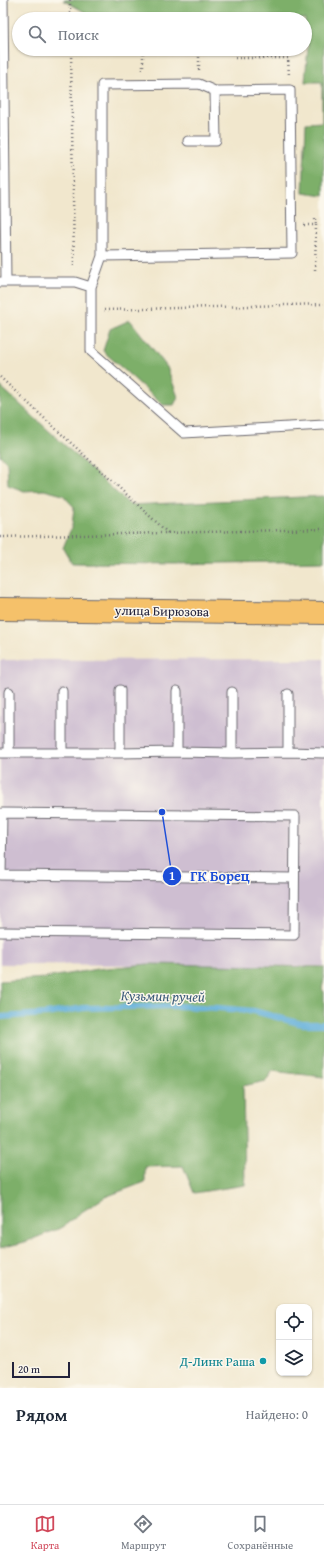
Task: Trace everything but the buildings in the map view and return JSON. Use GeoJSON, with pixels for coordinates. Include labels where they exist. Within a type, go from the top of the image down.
{"type":"FeatureCollection","features":[{"type":"Feature","properties":{"kind":"main road","name":"улица Бирюзова"},"geometry":{"type":"LineString","coordinates":[[0,609],[324,612]]}},
{"type":"Feature","properties":{"kind":"lane"},"geometry":{"type":"LineString","coordinates":[[3,0],[3,282],[75,282],[91,287]]}},
{"type":"Feature","properties":{"kind":"lane"},"geometry":{"type":"LineString","coordinates":[[102,256],[292,253],[290,90],[215,91],[199,84],[102,85],[102,256],[91,287],[91,352],[184,433],[324,425]]}},
{"type":"Feature","properties":{"kind":"lane"},"geometry":{"type":"LineString","coordinates":[[188,141],[216,141],[215,91]]}},
{"type":"Feature","properties":{"kind":"lane"},"geometry":{"type":"LineString","coordinates":[[120,690],[120,753]]}},
{"type":"Feature","properties":{"kind":"lane"},"geometry":{"type":"LineString","coordinates":[[62,691],[62,753]]}},
{"type":"Feature","properties":{"kind":"lane"},"geometry":{"type":"LineString","coordinates":[[177,691],[177,752]]}},
{"type":"Feature","properties":{"kind":"lane"},"geometry":{"type":"LineString","coordinates":[[9,692],[4,753],[324,753]]}},
{"type":"Feature","properties":{"kind":"lane"},"geometry":{"type":"LineString","coordinates":[[232,692],[232,753]]}},
{"type":"Feature","properties":{"kind":"lane"},"geometry":{"type":"LineString","coordinates":[[288,694],[288,752]]}},
{"type":"Feature","properties":{"kind":"lane"},"geometry":{"type":"LineString","coordinates":[[0,932],[294,935],[295,816],[2,813],[0,875],[294,878]]}},
{"type":"Feature","properties":{"kind":"path"},"geometry":{"type":"LineString","coordinates":[[70,0],[70,12]]}},
{"type":"Feature","properties":{"kind":"path"},"geometry":{"type":"LineString","coordinates":[[71,56],[75,282]]}},
{"type":"Feature","properties":{"kind":"path"},"geometry":{"type":"LineString","coordinates":[[143,56],[143,84]]}},
{"type":"Feature","properties":{"kind":"path"},"geometry":{"type":"LineString","coordinates":[[199,56],[199,84]]}},
{"type":"Feature","properties":{"kind":"path"},"geometry":{"type":"LineString","coordinates":[[235,58],[288,58],[290,90]]}},
{"type":"Feature","properties":{"kind":"path"},"geometry":{"type":"LineString","coordinates":[[315,219],[315,271]]}},
{"type":"Feature","properties":{"kind":"path"},"geometry":{"type":"LineString","coordinates":[[292,225],[316,225]]}},
{"type":"Feature","properties":{"kind":"path"},"geometry":{"type":"LineString","coordinates":[[92,310],[324,304]]}},
{"type":"Feature","properties":{"kind":"path"},"geometry":{"type":"LineString","coordinates":[[0,377],[169,534]]}},
{"type":"Feature","properties":{"kind":"path"},"geometry":{"type":"LineString","coordinates":[[0,537],[324,529]]}},
{"type":"Feature","properties":{"kind":"shaded area"},"geometry":{"type":"Polygon","coordinates":[[[324,659],[324,966],[0,964],[0,660],[324,659]]]}},
{"type":"Feature","properties":{"kind":"green space"},"geometry":{"type":"Polygon","coordinates":[[[63,0],[324,0],[324,196],[303,193],[306,123],[322,122],[322,82],[305,82],[307,56],[312,56],[312,12],[85,12],[63,0]]]}},
{"type":"Feature","properties":{"kind":"green space"},"geometry":{"type":"Polygon","coordinates":[[[130,320],[167,367],[178,397],[174,405],[163,405],[103,351],[110,329],[130,320]]]}},
{"type":"Feature","properties":{"kind":"green space"},"geometry":{"type":"Polygon","coordinates":[[[0,386],[130,505],[324,496],[324,561],[175,564],[72,563],[63,548],[72,526],[74,507],[63,495],[44,490],[24,491],[8,485],[7,463],[0,455],[0,386]]]}},
{"type":"Feature","properties":{"kind":"green space"},"geometry":{"type":"Polygon","coordinates":[[[148,964],[324,967],[322,989],[324,992],[324,1077],[272,1071],[266,1081],[243,1086],[245,1185],[194,1193],[183,1166],[145,1167],[145,1182],[105,1197],[80,1213],[63,1227],[25,1242],[0,1248],[0,981],[45,978],[97,969],[148,964]]]}},
{"type":"Feature","properties":{"kind":"waterway","name":"Кузьмин ручей"},"geometry":{"type":"LineString","coordinates":[[0,1017],[46,1014],[84,1008],[179,1006],[254,1011],[302,1024],[324,1024]]}},
{"type":"Feature","properties":{"kind":"place","name":"ГК Борец"},"geometry":{"type":"Point","coordinates":[162,812]}},
{"type":"Feature","properties":{"kind":"place","name":"Д-Линк Раша"},"geometry":{"type":"Point","coordinates":[263,1361]}}]}
